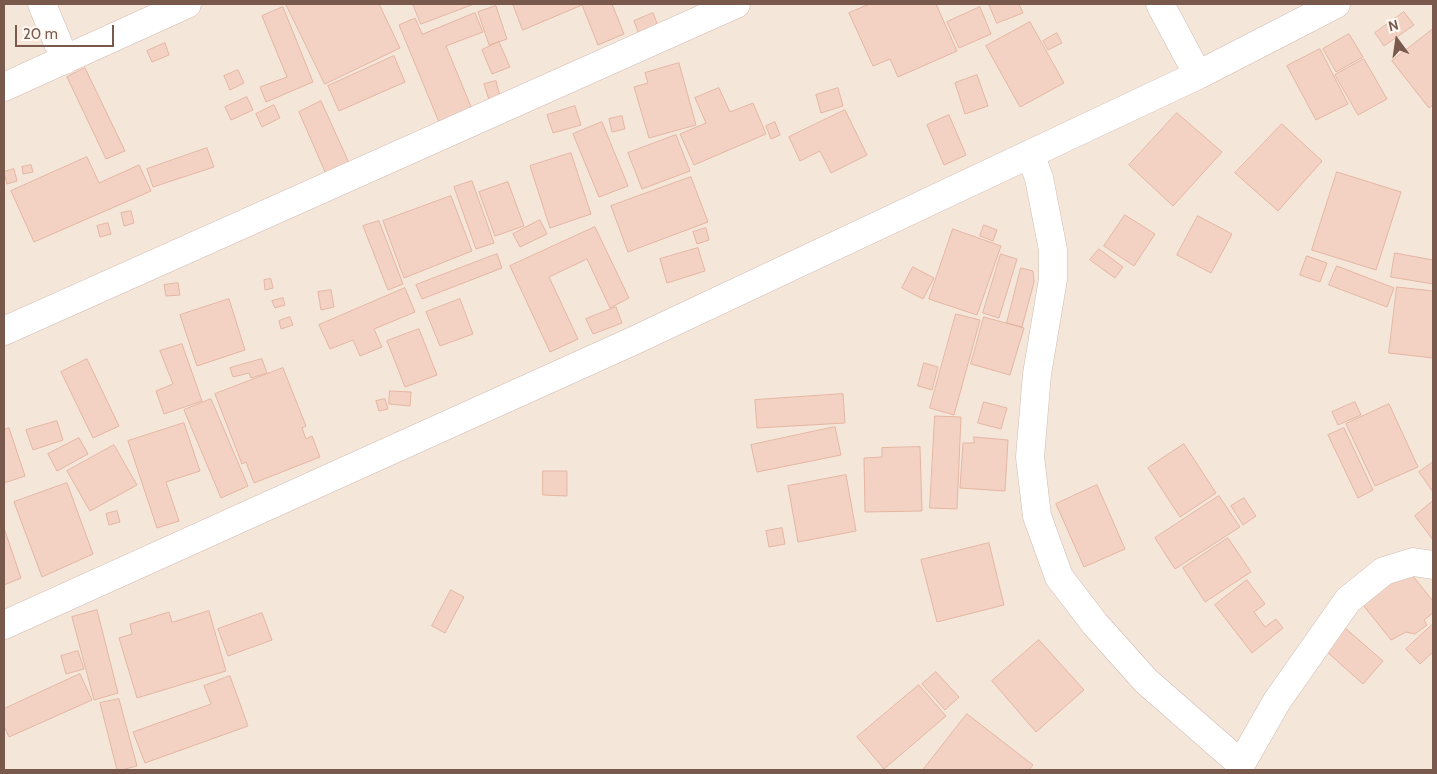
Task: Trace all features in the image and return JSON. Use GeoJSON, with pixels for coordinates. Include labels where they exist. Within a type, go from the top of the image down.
{"type":"FeatureCollection","features":[{"type":"Feature","properties":{"kind":"street"},"geometry":{"type":"LineString","coordinates":[[42,4],[65,60]]}},
{"type":"Feature","properties":{"kind":"street"},"geometry":{"type":"LineString","coordinates":[[4,87],[187,4]]}},
{"type":"Feature","properties":{"kind":"street"},"geometry":{"type":"LineString","coordinates":[[4,331],[736,4]]}},
{"type":"Feature","properties":{"kind":"street"},"geometry":{"type":"LineString","coordinates":[[1160,4],[1198,75]]}},
{"type":"Feature","properties":{"kind":"street"},"geometry":{"type":"LineString","coordinates":[[4,625],[633,341],[1198,75],[1336,4]]}},
{"type":"Feature","properties":{"kind":"street"},"geometry":{"type":"LineString","coordinates":[[1030,154],[1039,178],[1053,250],[1053,279],[1037,374],[1030,457],[1037,516],[1058,577],[1095,624],[1146,681],[1241,767],[1277,701],[1348,600],[1384,571],[1412,562],[1433,565]]}},
{"type":"Feature","properties":{"kind":"shaded area"},"geometry":{"type":"Polygon","coordinates":[[[4,4],[1433,4],[1433,770],[4,770],[4,4]]]}},
{"type":"Feature","properties":{"kind":"building"},"geometry":{"type":"Polygon","coordinates":[[[286,4],[379,4],[400,48],[325,84],[286,4]]]}},
{"type":"Feature","properties":{"kind":"building"},"geometry":{"type":"Polygon","coordinates":[[[413,4],[474,4],[421,24],[413,4]]]}},
{"type":"Feature","properties":{"kind":"building"},"geometry":{"type":"Polygon","coordinates":[[[513,4],[612,4],[624,34],[598,45],[582,5],[523,30],[513,4]]]}},
{"type":"Feature","properties":{"kind":"building"},"geometry":{"type":"Polygon","coordinates":[[[870,4],[936,4],[957,51],[898,77],[890,59],[873,66],[849,13],[870,4]]]}},
{"type":"Feature","properties":{"kind":"building"},"geometry":{"type":"Polygon","coordinates":[[[989,4],[1019,4],[1023,13],[997,23],[989,4]]]}},
{"type":"Feature","properties":{"kind":"building"},"geometry":{"type":"Polygon","coordinates":[[[496,6],[507,39],[489,45],[478,12],[496,6]]]}},
{"type":"Feature","properties":{"kind":"building"},"geometry":{"type":"Polygon","coordinates":[[[283,7],[313,82],[266,102],[260,87],[287,77],[262,16],[283,7]]]}},
{"type":"Feature","properties":{"kind":"building"},"geometry":{"type":"Polygon","coordinates":[[[980,7],[991,34],[959,48],[947,22],[980,7]]]}},
{"type":"Feature","properties":{"kind":"building"},"geometry":{"type":"Polygon","coordinates":[[[1404,12],[1414,25],[1384,46],[1375,33],[1404,12]]]}},
{"type":"Feature","properties":{"kind":"building"},"geometry":{"type":"Polygon","coordinates":[[[475,13],[483,32],[446,46],[474,114],[441,127],[399,25],[415,18],[422,34],[475,13]]]}},
{"type":"Feature","properties":{"kind":"building"},"geometry":{"type":"Polygon","coordinates":[[[653,13],[658,26],[639,34],[634,21],[653,13]]]}},
{"type":"Feature","properties":{"kind":"building"},"geometry":{"type":"Polygon","coordinates":[[[1030,22],[1064,83],[1020,107],[986,46],[1030,22]]]}},
{"type":"Feature","properties":{"kind":"building"},"geometry":{"type":"Polygon","coordinates":[[[1433,29],[1433,105],[1429,108],[1392,61],[1433,29]]]}},
{"type":"Feature","properties":{"kind":"building"},"geometry":{"type":"Polygon","coordinates":[[[1057,33],[1062,43],[1048,50],[1043,41],[1057,33]]]}},
{"type":"Feature","properties":{"kind":"building"},"geometry":{"type":"Polygon","coordinates":[[[1349,34],[1363,57],[1336,72],[1323,49],[1349,34]]]}},
{"type":"Feature","properties":{"kind":"building"},"geometry":{"type":"Polygon","coordinates":[[[499,42],[510,67],[492,74],[482,50],[499,42]]]}},
{"type":"Feature","properties":{"kind":"building"},"geometry":{"type":"Polygon","coordinates":[[[165,43],[169,55],[152,62],[147,51],[165,43]]]}},
{"type":"Feature","properties":{"kind":"building"},"geometry":{"type":"Polygon","coordinates":[[[1320,49],[1348,104],[1316,120],[1287,66],[1320,49]]]}},
{"type":"Feature","properties":{"kind":"building"},"geometry":{"type":"Polygon","coordinates":[[[394,56],[405,82],[339,111],[328,86],[394,56]]]}},
{"type":"Feature","properties":{"kind":"building"},"geometry":{"type":"Polygon","coordinates":[[[1364,59],[1387,99],[1358,115],[1335,75],[1364,59]]]}},
{"type":"Feature","properties":{"kind":"building"},"geometry":{"type":"Polygon","coordinates":[[[679,63],[696,125],[649,138],[634,87],[648,83],[645,73],[679,63]]]}},
{"type":"Feature","properties":{"kind":"building"},"geometry":{"type":"Polygon","coordinates":[[[85,68],[125,151],[106,159],[67,77],[85,68]]]}},
{"type":"Feature","properties":{"kind":"building"},"geometry":{"type":"Polygon","coordinates":[[[238,70],[244,83],[230,90],[224,76],[238,70]]]}},
{"type":"Feature","properties":{"kind":"building"},"geometry":{"type":"Polygon","coordinates":[[[977,75],[988,106],[965,114],[955,83],[977,75]]]}},
{"type":"Feature","properties":{"kind":"building"},"geometry":{"type":"Polygon","coordinates":[[[496,81],[501,100],[490,103],[484,84],[496,81]]]}},
{"type":"Feature","properties":{"kind":"building"},"geometry":{"type":"Polygon","coordinates":[[[719,88],[730,112],[753,103],[766,134],[694,165],[680,134],[706,123],[695,98],[719,88]]]}},
{"type":"Feature","properties":{"kind":"building"},"geometry":{"type":"Polygon","coordinates":[[[838,88],[843,106],[821,113],[816,95],[838,88]]]}},
{"type":"Feature","properties":{"kind":"building"},"geometry":{"type":"Polygon","coordinates":[[[247,97],[253,110],[231,120],[225,107],[247,97]]]}},
{"type":"Feature","properties":{"kind":"building"},"geometry":{"type":"Polygon","coordinates":[[[321,101],[349,163],[326,174],[299,112],[321,101]]]}},
{"type":"Feature","properties":{"kind":"building"},"geometry":{"type":"Polygon","coordinates":[[[274,105],[280,118],[262,127],[256,114],[274,105]]]}},
{"type":"Feature","properties":{"kind":"building"},"geometry":{"type":"Polygon","coordinates":[[[575,106],[581,125],[553,133],[547,115],[575,106]]]}},
{"type":"Feature","properties":{"kind":"building"},"geometry":{"type":"Polygon","coordinates":[[[845,110],[867,155],[831,173],[820,151],[800,161],[789,137],[845,110]]]}},
{"type":"Feature","properties":{"kind":"building"},"geometry":{"type":"Polygon","coordinates":[[[1177,113],[1222,152],[1173,206],[1129,165],[1177,113]]]}},
{"type":"Feature","properties":{"kind":"building"},"geometry":{"type":"Polygon","coordinates":[[[949,115],[966,155],[944,165],[927,125],[949,115]]]}},
{"type":"Feature","properties":{"kind":"building"},"geometry":{"type":"Polygon","coordinates":[[[622,116],[625,129],[612,132],[609,119],[622,116]]]}},
{"type":"Feature","properties":{"kind":"building"},"geometry":{"type":"Polygon","coordinates":[[[602,122],[628,186],[599,197],[573,134],[602,122]]]}},
{"type":"Feature","properties":{"kind":"building"},"geometry":{"type":"Polygon","coordinates":[[[775,122],[780,135],[771,139],[766,126],[775,122]]]}},
{"type":"Feature","properties":{"kind":"building"},"geometry":{"type":"Polygon","coordinates":[[[1282,124],[1322,161],[1278,211],[1235,173],[1282,124]]]}},
{"type":"Feature","properties":{"kind":"building"},"geometry":{"type":"Polygon","coordinates":[[[676,135],[690,171],[642,189],[628,153],[676,135]]]}},
{"type":"Feature","properties":{"kind":"building"},"geometry":{"type":"Polygon","coordinates":[[[207,148],[214,167],[153,187],[147,169],[207,148]]]}},
{"type":"Feature","properties":{"kind":"building"},"geometry":{"type":"Polygon","coordinates":[[[571,153],[591,214],[550,228],[530,166],[571,153]]]}},
{"type":"Feature","properties":{"kind":"building"},"geometry":{"type":"Polygon","coordinates":[[[87,157],[99,183],[139,165],[151,191],[34,242],[11,191],[87,157]]]}},
{"type":"Feature","properties":{"kind":"building"},"geometry":{"type":"Polygon","coordinates":[[[31,165],[33,172],[23,174],[22,167],[31,165]]]}},
{"type":"Feature","properties":{"kind":"building"},"geometry":{"type":"Polygon","coordinates":[[[14,169],[17,181],[7,184],[4,172],[14,169]]]}},
{"type":"Feature","properties":{"kind":"building"},"geometry":{"type":"Polygon","coordinates":[[[1337,172],[1401,192],[1376,270],[1312,250],[1337,172]]]}},
{"type":"Feature","properties":{"kind":"building"},"geometry":{"type":"Polygon","coordinates":[[[691,177],[708,222],[628,252],[611,206],[691,177]]]}},
{"type":"Feature","properties":{"kind":"building"},"geometry":{"type":"Polygon","coordinates":[[[472,181],[494,243],[476,249],[454,187],[472,181]]]}},
{"type":"Feature","properties":{"kind":"building"},"geometry":{"type":"Polygon","coordinates":[[[508,182],[524,226],[495,236],[479,192],[508,182]]]}},
{"type":"Feature","properties":{"kind":"building"},"geometry":{"type":"Polygon","coordinates":[[[451,196],[472,251],[404,278],[383,221],[451,196]]]}},
{"type":"Feature","properties":{"kind":"building"},"geometry":{"type":"Polygon","coordinates":[[[131,211],[134,223],[124,226],[121,213],[131,211]]]}},
{"type":"Feature","properties":{"kind":"building"},"geometry":{"type":"Polygon","coordinates":[[[1125,215],[1155,234],[1134,266],[1104,246],[1125,215]]]}},
{"type":"Feature","properties":{"kind":"building"},"geometry":{"type":"Polygon","coordinates":[[[1198,216],[1232,234],[1211,273],[1177,255],[1198,216]]]}},
{"type":"Feature","properties":{"kind":"building"},"geometry":{"type":"Polygon","coordinates":[[[540,220],[547,234],[520,247],[513,234],[540,220]]]}},
{"type":"Feature","properties":{"kind":"building"},"geometry":{"type":"Polygon","coordinates":[[[379,221],[403,284],[388,290],[363,226],[379,221]]]}},
{"type":"Feature","properties":{"kind":"building"},"geometry":{"type":"Polygon","coordinates":[[[108,223],[111,234],[100,237],[97,226],[108,223]]]}},
{"type":"Feature","properties":{"kind":"building"},"geometry":{"type":"Polygon","coordinates":[[[984,225],[997,230],[993,241],[980,236],[984,225]]]}},
{"type":"Feature","properties":{"kind":"building"},"geometry":{"type":"Polygon","coordinates":[[[595,227],[629,298],[610,308],[587,259],[549,277],[578,339],[550,352],[510,266],[595,227]]]}},
{"type":"Feature","properties":{"kind":"building"},"geometry":{"type":"Polygon","coordinates":[[[706,228],[709,240],[697,244],[693,232],[706,228]]]}},
{"type":"Feature","properties":{"kind":"building"},"geometry":{"type":"Polygon","coordinates":[[[953,229],[1001,246],[977,315],[929,299],[953,229]]]}},
{"type":"Feature","properties":{"kind":"building"},"geometry":{"type":"Polygon","coordinates":[[[698,248],[705,271],[667,283],[660,259],[698,248]]]}},
{"type":"Feature","properties":{"kind":"building"},"geometry":{"type":"Polygon","coordinates":[[[1099,249],[1123,267],[1115,278],[1090,260],[1099,249]]]}},
{"type":"Feature","properties":{"kind":"building"},"geometry":{"type":"Polygon","coordinates":[[[1395,253],[1433,260],[1433,284],[1391,277],[1395,253]]]}},
{"type":"Feature","properties":{"kind":"building"},"geometry":{"type":"Polygon","coordinates":[[[497,254],[502,268],[422,299],[416,285],[497,254]]]}},
{"type":"Feature","properties":{"kind":"building"},"geometry":{"type":"Polygon","coordinates":[[[1001,254],[1017,259],[999,318],[983,313],[1001,254]]]}},
{"type":"Feature","properties":{"kind":"building"},"geometry":{"type":"Polygon","coordinates":[[[1307,256],[1327,263],[1320,282],[1300,275],[1307,256]]]}},
{"type":"Feature","properties":{"kind":"building"},"geometry":{"type":"Polygon","coordinates":[[[1337,266],[1394,288],[1387,307],[1329,285],[1337,266]]]}},
{"type":"Feature","properties":{"kind":"building"},"geometry":{"type":"Polygon","coordinates":[[[913,267],[934,278],[923,299],[902,288],[913,267]]]}},
{"type":"Feature","properties":{"kind":"building"},"geometry":{"type":"Polygon","coordinates":[[[1021,268],[1033,271],[1034,282],[1022,327],[1007,323],[1021,268]]]}},
{"type":"Feature","properties":{"kind":"building"},"geometry":{"type":"Polygon","coordinates":[[[271,279],[273,288],[265,290],[264,280],[271,279]]]}},
{"type":"Feature","properties":{"kind":"building"},"geometry":{"type":"Polygon","coordinates":[[[178,283],[180,295],[166,296],[164,285],[178,283]]]}},
{"type":"Feature","properties":{"kind":"building"},"geometry":{"type":"Polygon","coordinates":[[[1397,287],[1433,291],[1433,358],[1389,353],[1397,287]]]}},
{"type":"Feature","properties":{"kind":"building"},"geometry":{"type":"Polygon","coordinates":[[[405,288],[415,312],[374,329],[382,347],[360,356],[353,340],[330,349],[319,325],[405,288]]]}},
{"type":"Feature","properties":{"kind":"building"},"geometry":{"type":"Polygon","coordinates":[[[331,290],[334,307],[321,310],[318,292],[331,290]]]}},
{"type":"Feature","properties":{"kind":"building"},"geometry":{"type":"Polygon","coordinates":[[[283,298],[285,305],[275,308],[272,301],[283,298]]]}},
{"type":"Feature","properties":{"kind":"building"},"geometry":{"type":"Polygon","coordinates":[[[229,299],[245,350],[197,366],[180,315],[229,299]]]}},
{"type":"Feature","properties":{"kind":"building"},"geometry":{"type":"Polygon","coordinates":[[[460,299],[473,334],[440,346],[426,312],[460,299]]]}},
{"type":"Feature","properties":{"kind":"building"},"geometry":{"type":"Polygon","coordinates":[[[616,307],[622,323],[593,334],[586,319],[616,307]]]}},
{"type":"Feature","properties":{"kind":"building"},"geometry":{"type":"Polygon","coordinates":[[[956,314],[980,320],[954,415],[930,408],[956,314]]]}},
{"type":"Feature","properties":{"kind":"building"},"geometry":{"type":"Polygon","coordinates":[[[290,317],[293,325],[281,329],[279,321],[290,317]]]}},
{"type":"Feature","properties":{"kind":"building"},"geometry":{"type":"Polygon","coordinates":[[[984,317],[1024,328],[1010,375],[971,364],[984,317]]]}},
{"type":"Feature","properties":{"kind":"building"},"geometry":{"type":"Polygon","coordinates":[[[419,329],[437,375],[405,387],[387,341],[419,329]]]}},
{"type":"Feature","properties":{"kind":"building"},"geometry":{"type":"Polygon","coordinates":[[[182,344],[202,401],[164,414],[156,391],[173,384],[160,351],[182,344]]]}},
{"type":"Feature","properties":{"kind":"building"},"geometry":{"type":"Polygon","coordinates":[[[87,359],[119,426],[93,438],[61,372],[87,359]]]}},
{"type":"Feature","properties":{"kind":"building"},"geometry":{"type":"Polygon","coordinates":[[[262,359],[267,373],[251,378],[249,373],[233,377],[230,368],[262,359]]]}},
{"type":"Feature","properties":{"kind":"building"},"geometry":{"type":"Polygon","coordinates":[[[924,363],[938,367],[932,390],[918,386],[924,363]]]}},
{"type":"Feature","properties":{"kind":"building"},"geometry":{"type":"Polygon","coordinates":[[[283,368],[306,426],[302,428],[306,439],[312,436],[320,457],[254,483],[246,462],[242,464],[215,394],[283,368]]]}},
{"type":"Feature","properties":{"kind":"building"},"geometry":{"type":"Polygon","coordinates":[[[390,391],[411,392],[410,406],[389,404],[390,391]]]}},
{"type":"Feature","properties":{"kind":"building"},"geometry":{"type":"Polygon","coordinates":[[[843,394],[845,423],[757,428],[755,400],[843,394]]]}},
{"type":"Feature","properties":{"kind":"building"},"geometry":{"type":"Polygon","coordinates":[[[211,399],[248,486],[221,498],[184,410],[211,399]]]}},
{"type":"Feature","properties":{"kind":"building"},"geometry":{"type":"Polygon","coordinates":[[[385,399],[388,409],[379,411],[376,401],[385,399]]]}},
{"type":"Feature","properties":{"kind":"building"},"geometry":{"type":"Polygon","coordinates":[[[984,402],[1007,408],[1001,429],[978,423],[984,402]]]}},
{"type":"Feature","properties":{"kind":"building"},"geometry":{"type":"Polygon","coordinates":[[[1355,402],[1361,415],[1338,425],[1332,412],[1355,402]]]}},
{"type":"Feature","properties":{"kind":"building"},"geometry":{"type":"Polygon","coordinates":[[[1389,404],[1418,467],[1375,486],[1346,424],[1389,404]]]}},
{"type":"Feature","properties":{"kind":"building"},"geometry":{"type":"Polygon","coordinates":[[[935,416],[961,417],[957,509],[930,508],[935,416]]]}},
{"type":"Feature","properties":{"kind":"building"},"geometry":{"type":"Polygon","coordinates":[[[57,421],[63,440],[33,450],[26,430],[57,421]]]}},
{"type":"Feature","properties":{"kind":"building"},"geometry":{"type":"Polygon","coordinates":[[[184,423],[200,471],[166,482],[179,521],[157,528],[128,441],[184,423]]]}},
{"type":"Feature","properties":{"kind":"building"},"geometry":{"type":"Polygon","coordinates":[[[835,427],[841,455],[757,472],[751,445],[835,427]]]}},
{"type":"Feature","properties":{"kind":"building"},"geometry":{"type":"Polygon","coordinates":[[[9,428],[25,476],[4,483],[4,430],[9,428]]]}},
{"type":"Feature","properties":{"kind":"building"},"geometry":{"type":"Polygon","coordinates":[[[1344,428],[1373,490],[1358,498],[1328,435],[1344,428]]]}},
{"type":"Feature","properties":{"kind":"building"},"geometry":{"type":"Polygon","coordinates":[[[974,437],[1008,440],[1005,491],[960,488],[963,443],[974,443],[974,437]]]}},
{"type":"Feature","properties":{"kind":"building"},"geometry":{"type":"Polygon","coordinates":[[[79,438],[88,454],[57,471],[48,454],[79,438]]]}},
{"type":"Feature","properties":{"kind":"building"},"geometry":{"type":"Polygon","coordinates":[[[1184,444],[1216,493],[1180,517],[1148,468],[1184,444]]]}},
{"type":"Feature","properties":{"kind":"building"},"geometry":{"type":"Polygon","coordinates":[[[114,445],[137,485],[90,511],[67,471],[114,445]]]}},
{"type":"Feature","properties":{"kind":"building"},"geometry":{"type":"Polygon","coordinates":[[[920,447],[922,511],[865,512],[864,458],[882,457],[882,448],[920,447]]]}},
{"type":"Feature","properties":{"kind":"building"},"geometry":{"type":"Polygon","coordinates":[[[1433,462],[1433,492],[1419,472],[1433,462]]]}},
{"type":"Feature","properties":{"kind":"building"},"geometry":{"type":"Polygon","coordinates":[[[543,471],[567,471],[567,496],[543,495],[543,471]]]}},
{"type":"Feature","properties":{"kind":"building"},"geometry":{"type":"Polygon","coordinates":[[[846,475],[856,531],[798,542],[788,486],[846,475]]]}},
{"type":"Feature","properties":{"kind":"building"},"geometry":{"type":"Polygon","coordinates":[[[67,483],[93,554],[42,577],[14,502],[67,483]]]}},
{"type":"Feature","properties":{"kind":"building"},"geometry":{"type":"Polygon","coordinates":[[[1097,485],[1125,549],[1084,567],[1056,504],[1097,485]]]}},
{"type":"Feature","properties":{"kind":"building"},"geometry":{"type":"Polygon","coordinates":[[[1219,496],[1240,527],[1175,569],[1155,538],[1219,496]]]}},
{"type":"Feature","properties":{"kind":"building"},"geometry":{"type":"Polygon","coordinates":[[[1244,498],[1256,516],[1243,525],[1231,506],[1244,498]]]}},
{"type":"Feature","properties":{"kind":"building"},"geometry":{"type":"Polygon","coordinates":[[[1433,501],[1433,540],[1415,516],[1433,501]]]}},
{"type":"Feature","properties":{"kind":"building"},"geometry":{"type":"Polygon","coordinates":[[[117,511],[120,522],[109,525],[106,514],[117,511]]]}},
{"type":"Feature","properties":{"kind":"building"},"geometry":{"type":"Polygon","coordinates":[[[4,528],[21,578],[4,585],[4,528]]]}},
{"type":"Feature","properties":{"kind":"building"},"geometry":{"type":"Polygon","coordinates":[[[782,528],[785,544],[769,547],[766,531],[782,528]]]}},
{"type":"Feature","properties":{"kind":"building"},"geometry":{"type":"Polygon","coordinates":[[[1228,538],[1251,572],[1205,602],[1183,568],[1228,538]]]}},
{"type":"Feature","properties":{"kind":"building"},"geometry":{"type":"Polygon","coordinates":[[[989,543],[1004,605],[937,622],[921,560],[989,543]]]}},
{"type":"Feature","properties":{"kind":"building"},"geometry":{"type":"Polygon","coordinates":[[[1408,570],[1433,601],[1433,613],[1424,620],[1427,625],[1415,634],[1406,632],[1391,640],[1363,605],[1408,570]]]}},
{"type":"Feature","properties":{"kind":"building"},"geometry":{"type":"Polygon","coordinates":[[[1247,580],[1265,604],[1254,612],[1265,627],[1276,619],[1283,628],[1252,653],[1215,605],[1247,580]]]}},
{"type":"Feature","properties":{"kind":"building"},"geometry":{"type":"Polygon","coordinates":[[[451,590],[464,597],[445,633],[432,626],[451,590]]]}},
{"type":"Feature","properties":{"kind":"building"},"geometry":{"type":"Polygon","coordinates":[[[97,610],[118,693],[94,700],[72,617],[97,610]]]}},
{"type":"Feature","properties":{"kind":"building"},"geometry":{"type":"Polygon","coordinates":[[[209,611],[226,671],[137,698],[119,638],[132,634],[130,624],[169,612],[172,622],[209,611]]]}},
{"type":"Feature","properties":{"kind":"building"},"geometry":{"type":"Polygon","coordinates":[[[262,613],[272,640],[228,656],[218,629],[262,613]]]}},
{"type":"Feature","properties":{"kind":"building"},"geometry":{"type":"Polygon","coordinates":[[[1433,624],[1433,652],[1420,664],[1406,649],[1433,624]]]}},
{"type":"Feature","properties":{"kind":"building"},"geometry":{"type":"Polygon","coordinates":[[[1345,628],[1383,661],[1363,684],[1326,651],[1345,628]]]}},
{"type":"Feature","properties":{"kind":"building"},"geometry":{"type":"Polygon","coordinates":[[[1039,640],[1084,690],[1036,732],[992,681],[1039,640]]]}},
{"type":"Feature","properties":{"kind":"building"},"geometry":{"type":"Polygon","coordinates":[[[78,651],[84,669],[66,674],[61,656],[78,651]]]}},
{"type":"Feature","properties":{"kind":"building"},"geometry":{"type":"Polygon","coordinates":[[[936,672],[959,697],[945,710],[922,684],[936,672]]]}},
{"type":"Feature","properties":{"kind":"building"},"geometry":{"type":"Polygon","coordinates":[[[80,674],[92,700],[9,737],[4,726],[4,709],[80,674]]]}},
{"type":"Feature","properties":{"kind":"building"},"geometry":{"type":"Polygon","coordinates":[[[230,676],[248,726],[145,763],[133,732],[211,704],[204,686],[230,676]]]}},
{"type":"Feature","properties":{"kind":"building"},"geometry":{"type":"Polygon","coordinates":[[[919,685],[946,716],[884,769],[857,737],[919,685]]]}},
{"type":"Feature","properties":{"kind":"building"},"geometry":{"type":"Polygon","coordinates":[[[119,699],[137,766],[117,770],[100,703],[119,699]]]}},
{"type":"Feature","properties":{"kind":"building"},"geometry":{"type":"Polygon","coordinates":[[[967,714],[1033,765],[1029,770],[923,770],[967,714]]]}}]}
